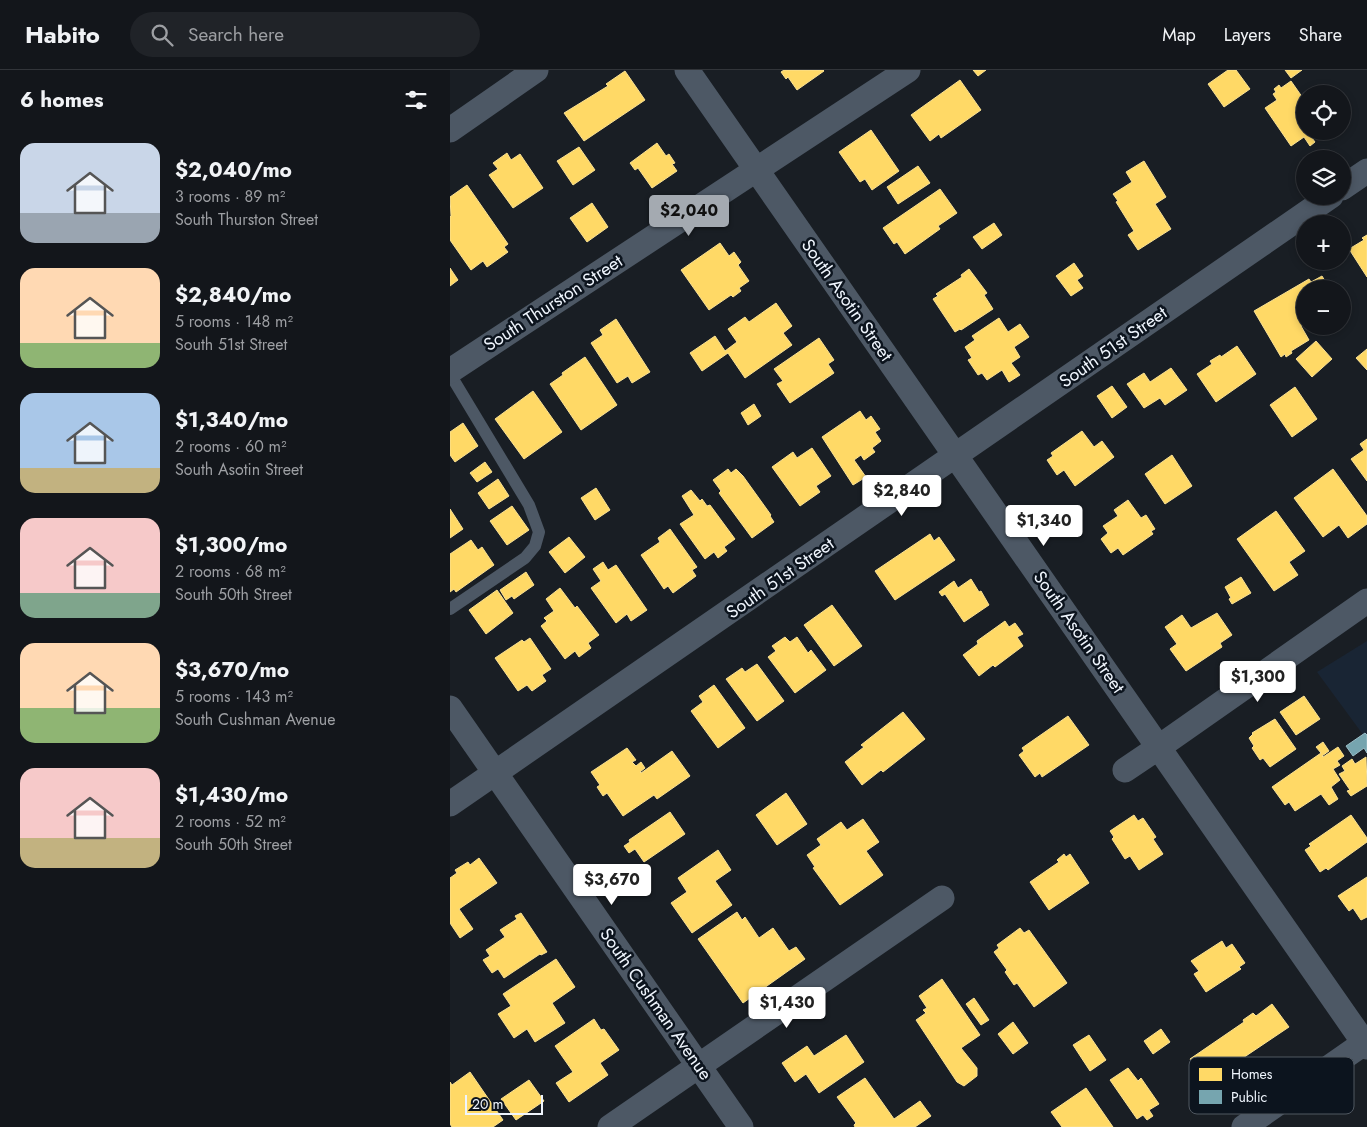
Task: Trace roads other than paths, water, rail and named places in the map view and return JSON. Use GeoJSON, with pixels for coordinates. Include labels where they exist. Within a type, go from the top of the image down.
{"type":"FeatureCollection","features":[{"type":"Feature","properties":{"kind":"street"},"geometry":{"type":"LineString","coordinates":[[450,130],[536,70]]}},
{"type":"Feature","properties":{"kind":"street","name":"South Asotin Street"},"geometry":{"type":"LineString","coordinates":[[687,70],[1366,1044]]}},
{"type":"Feature","properties":{"kind":"street","name":"South Thurston Street"},"geometry":{"type":"LineString","coordinates":[[450,373],[908,70]]}},
{"type":"Feature","properties":{"kind":"street"},"geometry":{"type":"LineString","coordinates":[[1351,182],[1367,171]]}},
{"type":"Feature","properties":{"kind":"street","name":"South 51st Street"},"geometry":{"type":"LineString","coordinates":[[450,804],[1318,205]]}},
{"type":"Feature","properties":{"kind":"street"},"geometry":{"type":"LineString","coordinates":[[1125,770],[1367,601]]}},
{"type":"Feature","properties":{"kind":"street","name":"South Cushman Avenue"},"geometry":{"type":"LineString","coordinates":[[450,708],[741,1127]]}},
{"type":"Feature","properties":{"kind":"street"},"geometry":{"type":"LineString","coordinates":[[610,1127],[942,898]]}},
{"type":"Feature","properties":{"kind":"street"},"geometry":{"type":"LineString","coordinates":[[1347,1057],[1366,1044]]}},
{"type":"Feature","properties":{"kind":"street"},"geometry":{"type":"LineString","coordinates":[[1244,1127],[1263,1114]]}},
{"type":"Feature","properties":{"kind":"lane"},"geometry":{"type":"LineString","coordinates":[[450,373],[529,505],[539,532],[535,546],[525,558],[450,609]]}}]}
